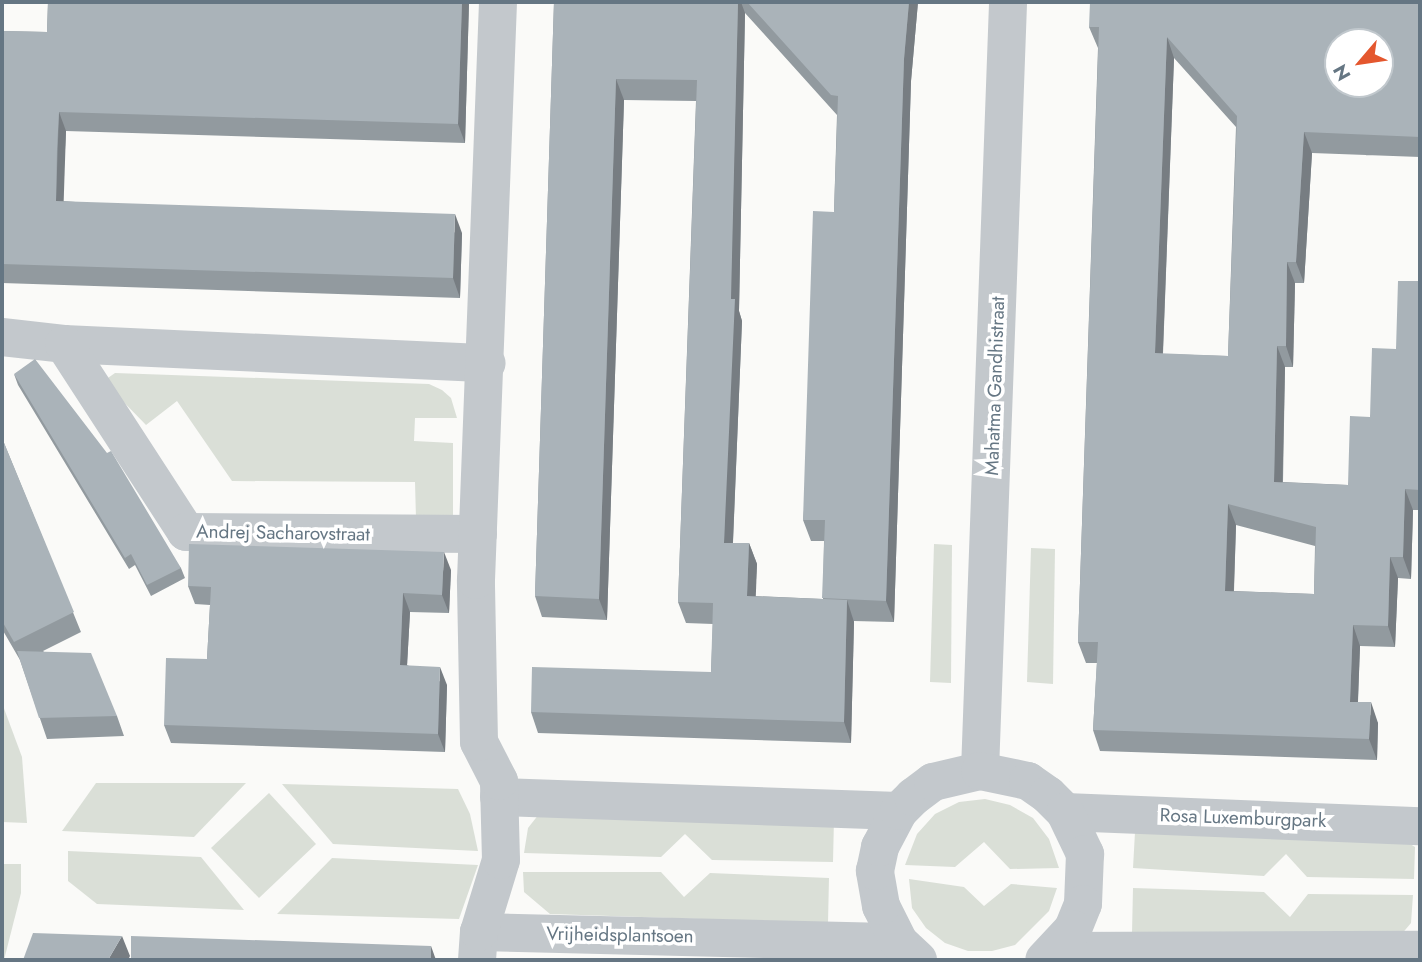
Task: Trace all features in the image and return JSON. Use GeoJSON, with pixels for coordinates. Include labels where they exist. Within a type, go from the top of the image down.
{"type":"FeatureCollection","features":[{"type":"Feature","properties":{"kind":"street"},"geometry":{"type":"LineString","coordinates":[[498,2],[487,363],[478,534],[479,742],[499,789],[899,811]]}},
{"type":"Feature","properties":{"kind":"street","name":"Mahatma Gandhistraat"},"geometry":{"type":"LineString","coordinates":[[981,771],[1009,2]]}},
{"type":"Feature","properties":{"kind":"street"},"geometry":{"type":"LineString","coordinates":[[2,337],[64,344],[487,363]]}},
{"type":"Feature","properties":{"kind":"street","name":"Andrej Sacharovstraat"},"geometry":{"type":"LineString","coordinates":[[64,344],[186,532],[478,534]]}},
{"type":"Feature","properties":{"kind":"street"},"geometry":{"type":"LineString","coordinates":[[908,951],[881,906],[875,871],[880,847],[899,811],[933,782],[981,771],[1028,781],[1065,813],[1085,854],[1087,878],[1083,904],[1050,955]]}},
{"type":"Feature","properties":{"kind":"street","name":"Vrijheidsplantsoen"},"geometry":{"type":"LineString","coordinates":[[499,789],[500,860],[478,946],[908,951]]}},
{"type":"Feature","properties":{"kind":"street","name":"Rosa Luxemburgpark"},"geometry":{"type":"LineString","coordinates":[[1065,813],[1420,826]]}},
{"type":"Feature","properties":{"kind":"street"},"geometry":{"type":"LineString","coordinates":[[1050,955],[1420,950]]}},
{"type":"Feature","properties":{"kind":"shaded area"},"geometry":{"type":"Polygon","coordinates":[[[115,373],[429,384],[451,398],[457,418],[415,418],[414,441],[453,443],[453,519],[416,519],[415,482],[232,481],[177,401],[146,425],[109,387],[105,380],[115,373]]]}},
{"type":"Feature","properties":{"kind":"shaded area"},"geometry":{"type":"Polygon","coordinates":[[[934,544],[952,545],[951,683],[930,682],[934,544]]]}},
{"type":"Feature","properties":{"kind":"shaded area"},"geometry":{"type":"Polygon","coordinates":[[[1031,548],[1055,549],[1053,684],[1027,682],[1031,548]]]}},
{"type":"Feature","properties":{"kind":"shaded area"},"geometry":{"type":"Polygon","coordinates":[[[2,703],[22,757],[27,823],[2,822],[2,703]]]}},
{"type":"Feature","properties":{"kind":"shaded area"},"geometry":{"type":"Polygon","coordinates":[[[96,783],[246,783],[194,837],[62,831],[96,783]]]}},
{"type":"Feature","properties":{"kind":"shaded area"},"geometry":{"type":"Polygon","coordinates":[[[282,784],[458,789],[470,814],[478,851],[333,844],[282,784]]]}},
{"type":"Feature","properties":{"kind":"shaded area"},"geometry":{"type":"Polygon","coordinates":[[[269,793],[316,844],[259,898],[211,848],[269,793]]]}},
{"type":"Feature","properties":{"kind":"shaded area"},"geometry":{"type":"Polygon","coordinates":[[[985,799],[1010,805],[1033,818],[1049,839],[1059,868],[1010,869],[984,842],[955,867],[905,865],[917,834],[935,814],[959,802],[985,799]]]}},
{"type":"Feature","properties":{"kind":"shaded area"},"geometry":{"type":"Polygon","coordinates":[[[539,814],[834,819],[833,862],[712,860],[685,834],[661,857],[524,853],[528,828],[539,814]]]}},
{"type":"Feature","properties":{"kind":"shaded area"},"geometry":{"type":"Polygon","coordinates":[[[1135,832],[1404,840],[1415,847],[1414,879],[1307,877],[1286,854],[1264,876],[1133,868],[1135,832]]]}},
{"type":"Feature","properties":{"kind":"shaded area"},"geometry":{"type":"Polygon","coordinates":[[[68,851],[201,857],[244,910],[97,904],[68,881],[68,851]]]}},
{"type":"Feature","properties":{"kind":"shaded area"},"geometry":{"type":"Polygon","coordinates":[[[332,858],[478,865],[459,919],[277,914],[332,858]]]}},
{"type":"Feature","properties":{"kind":"shaded area"},"geometry":{"type":"Polygon","coordinates":[[[2,864],[21,864],[21,893],[4,960],[2,864]]]}},
{"type":"Feature","properties":{"kind":"shaded area"},"geometry":{"type":"Polygon","coordinates":[[[523,872],[661,872],[684,897],[710,873],[829,878],[828,923],[550,914],[524,892],[523,872]]]}},
{"type":"Feature","properties":{"kind":"shaded area"},"geometry":{"type":"Polygon","coordinates":[[[909,879],[964,887],[984,906],[1011,884],[1057,888],[1049,911],[1015,945],[992,951],[968,951],[945,943],[926,928],[912,908],[909,879]]]}},
{"type":"Feature","properties":{"kind":"shaded area"},"geometry":{"type":"Polygon","coordinates":[[[1133,888],[1264,892],[1290,917],[1308,894],[1413,895],[1411,923],[1395,942],[1132,933],[1133,888]]]}},
{"type":"Feature","properties":{"kind":"building"},"geometry":{"type":"Polygon","coordinates":[[[48,2],[462,2],[458,124],[59,112],[57,149],[56,201],[455,214],[453,278],[2,264],[2,31],[47,32],[48,2]]]}},
{"type":"Feature","properties":{"kind":"building"},"geometry":{"type":"Polygon","coordinates":[[[554,2],[738,2],[731,299],[735,299],[724,543],[749,543],[747,596],[847,600],[844,722],[531,712],[532,667],[711,672],[713,603],[678,602],[697,80],[616,79],[599,599],[535,596],[554,2]]]}},
{"type":"Feature","properties":{"kind":"building"},"geometry":{"type":"Polygon","coordinates":[[[747,2],[909,2],[904,59],[886,601],[822,598],[825,520],[803,520],[813,211],[834,212],[838,96],[831,95],[747,2]]]}},
{"type":"Feature","properties":{"kind":"building"},"geometry":{"type":"Polygon","coordinates":[[[1090,2],[1420,2],[1420,137],[1304,132],[1296,262],[1287,262],[1286,346],[1277,346],[1274,482],[1348,485],[1350,416],[1370,417],[1372,348],[1396,349],[1398,281],[1420,281],[1420,490],[1405,489],[1403,557],[1390,557],[1388,626],[1353,625],[1350,702],[1371,702],[1369,739],[1093,730],[1098,642],[1078,642],[1099,27],[1089,27],[1090,2]],[[1167,37],[1155,353],[1228,356],[1237,116],[1167,37]],[[1228,504],[1225,591],[1314,594],[1316,527],[1228,504]]]}},
{"type":"Feature","properties":{"kind":"building"},"geometry":{"type":"Polygon","coordinates":[[[35,359],[107,453],[111,451],[181,568],[147,585],[131,554],[125,558],[14,374],[35,359]]]}},
{"type":"Feature","properties":{"kind":"building"},"geometry":{"type":"Polygon","coordinates":[[[2,438],[74,612],[14,642],[2,621],[2,438]]]}},
{"type":"Feature","properties":{"kind":"building"},"geometry":{"type":"Polygon","coordinates":[[[189,544],[444,552],[442,595],[403,593],[400,665],[440,667],[438,734],[164,725],[166,658],[207,659],[211,587],[188,586],[189,544]]]}},
{"type":"Feature","properties":{"kind":"building"},"geometry":{"type":"Polygon","coordinates":[[[17,651],[91,653],[117,716],[39,718],[17,651]]]}},
{"type":"Feature","properties":{"kind":"building"},"geometry":{"type":"Polygon","coordinates":[[[33,933],[122,936],[108,960],[23,960],[33,933]]]}},
{"type":"Feature","properties":{"kind":"building"},"geometry":{"type":"Polygon","coordinates":[[[131,936],[431,946],[431,960],[131,960],[131,936]]]}}]}
